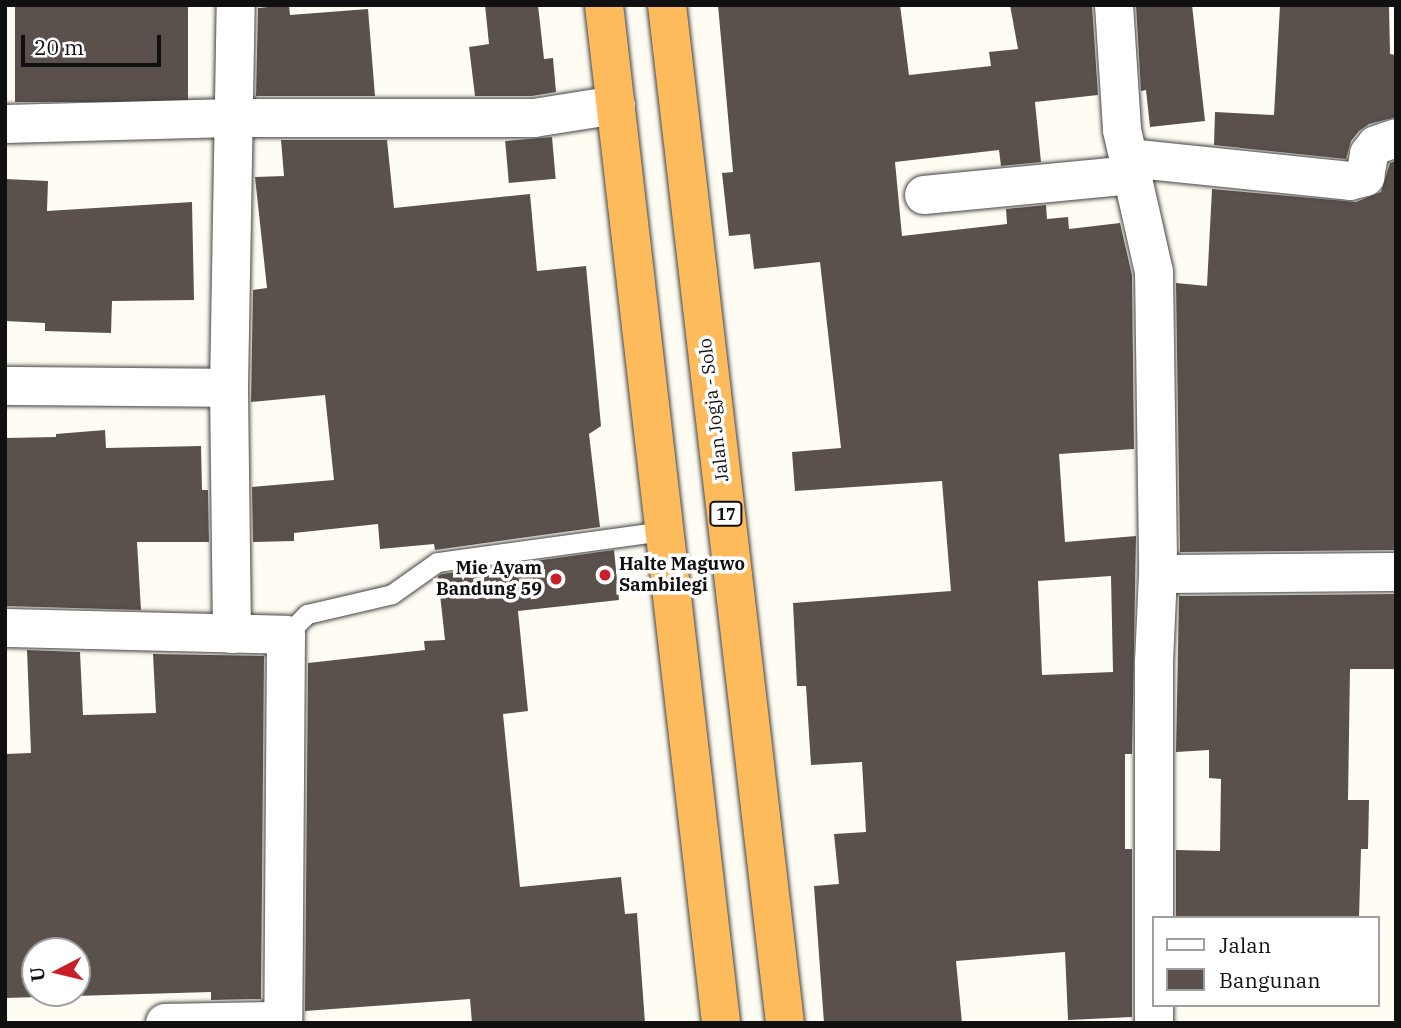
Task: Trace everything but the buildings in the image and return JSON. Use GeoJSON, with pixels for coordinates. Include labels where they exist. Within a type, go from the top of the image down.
{"type":"FeatureCollection","features":[{"type":"Feature","properties":{"kind":"highway"},"geometry":{"type":"LineString","coordinates":[[604,5],[721,1023]]}},
{"type":"Feature","properties":{"kind":"highway","name":"Jalan Jogja - Solo"},"geometry":{"type":"LineString","coordinates":[[667,5],[785,1023]]}},
{"type":"Feature","properties":{"kind":"street"},"geometry":{"type":"LineString","coordinates":[[232,634],[229,388],[236,5]]}},
{"type":"Feature","properties":{"kind":"street"},"geometry":{"type":"LineString","coordinates":[[1114,5],[1122,130],[1154,272],[1158,574],[1154,662],[1154,916]]}},
{"type":"Feature","properties":{"kind":"street"},"geometry":{"type":"LineString","coordinates":[[5,124],[232,118],[534,117],[617,105]]}},
{"type":"Feature","properties":{"kind":"street"},"geometry":{"type":"LineString","coordinates":[[924,195],[1130,167],[1350,181],[1366,177],[1369,154],[1376,145],[1396,138]]}},
{"type":"Feature","properties":{"kind":"street"},"geometry":{"type":"LineString","coordinates":[[5,386],[229,388]]}},
{"type":"Feature","properties":{"kind":"street"},"geometry":{"type":"LineString","coordinates":[[1158,574],[1396,572]]}},
{"type":"Feature","properties":{"kind":"street"},"geometry":{"type":"LineString","coordinates":[[5,628],[286,635],[283,1022],[164,1023]]}},
{"type":"Feature","properties":{"kind":"lane"},"geometry":{"type":"LineString","coordinates":[[286,635],[307,614],[392,594],[437,562],[664,531]]}},
{"type":"Feature","properties":{"kind":"place","name":"Halte Maguwo Sambilegi"},"geometry":{"type":"Point","coordinates":[605,575]}},
{"type":"Feature","properties":{"kind":"place","name":"Mie Ayam Bandung 59"},"geometry":{"type":"Point","coordinates":[556,579]}}]}
